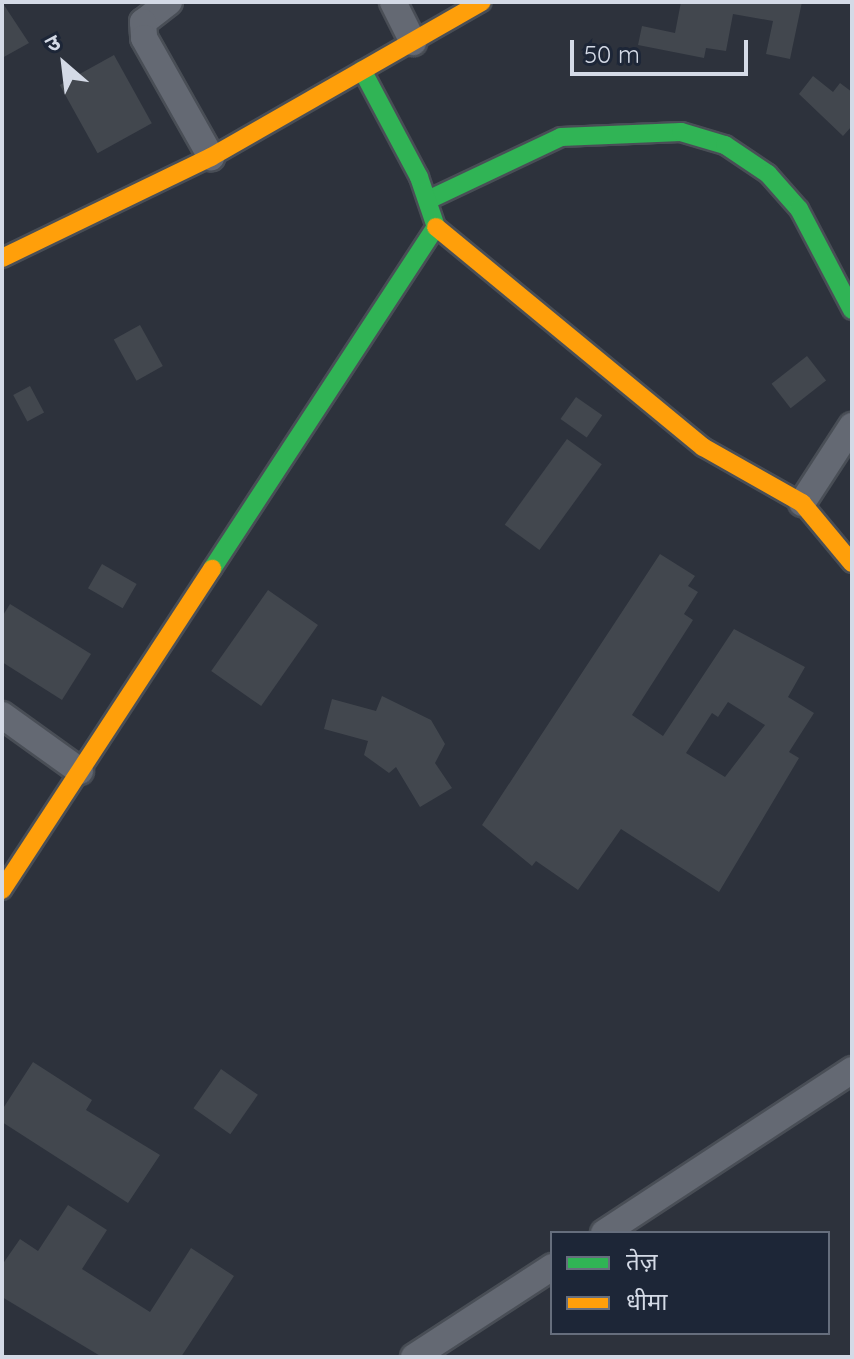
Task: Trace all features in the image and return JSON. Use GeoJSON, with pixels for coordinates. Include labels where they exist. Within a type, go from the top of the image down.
{"type":"FeatureCollection","features":[{"type":"Feature","properties":{"kind":"street"},"geometry":{"type":"LineString","coordinates":[[169,2],[143,22],[144,38],[211,157]]}},
{"type":"Feature","properties":{"kind":"street"},"geometry":{"type":"LineString","coordinates":[[393,2],[413,42]]}},
{"type":"Feature","properties":{"kind":"street"},"geometry":{"type":"LineString","coordinates":[[2,258],[211,157],[482,2]]}},
{"type":"Feature","properties":{"kind":"street"},"geometry":{"type":"LineString","coordinates":[[362,70],[428,200],[436,227],[703,447],[802,503],[852,563]]}},
{"type":"Feature","properties":{"kind":"street"},"geometry":{"type":"LineString","coordinates":[[428,200],[561,137],[681,132],[725,145],[768,174],[799,209],[852,310]]}},
{"type":"Feature","properties":{"kind":"street"},"geometry":{"type":"LineString","coordinates":[[2,890],[436,227]]}},
{"type":"Feature","properties":{"kind":"street"},"geometry":{"type":"LineString","coordinates":[[802,503],[852,426]]}},
{"type":"Feature","properties":{"kind":"street"},"geometry":{"type":"LineString","coordinates":[[2,715],[80,771]]}},
{"type":"Feature","properties":{"kind":"street"},"geometry":{"type":"LineString","coordinates":[[607,1231],[852,1070]]}},
{"type":"Feature","properties":{"kind":"street"},"geometry":{"type":"LineString","coordinates":[[414,1357],[550,1268]]}},
{"type":"Feature","properties":{"kind":"building"},"geometry":{"type":"Polygon","coordinates":[[[2,2],[29,43],[2,58],[2,2]]]}},
{"type":"Feature","properties":{"kind":"building"},"geometry":{"type":"Polygon","coordinates":[[[681,2],[802,2],[790,59],[766,54],[773,21],[733,14],[726,51],[706,48],[704,58],[638,45],[642,26],[675,33],[681,2]]]}},
{"type":"Feature","properties":{"kind":"building"},"geometry":{"type":"Polygon","coordinates":[[[114,55],[152,123],[98,153],[60,85],[114,55]]]}},
{"type":"Feature","properties":{"kind":"building"},"geometry":{"type":"Polygon","coordinates":[[[813,76],[833,92],[840,83],[852,92],[852,126],[843,136],[799,94],[813,76]]]}},
{"type":"Feature","properties":{"kind":"building"},"geometry":{"type":"Polygon","coordinates":[[[140,325],[163,366],[137,381],[114,340],[140,325]]]}},
{"type":"Feature","properties":{"kind":"building"},"geometry":{"type":"Polygon","coordinates":[[[807,356],[826,380],[791,408],[772,384],[807,356]]]}},
{"type":"Feature","properties":{"kind":"building"},"geometry":{"type":"Polygon","coordinates":[[[30,386],[44,412],[27,421],[13,395],[30,386]]]}},
{"type":"Feature","properties":{"kind":"building"},"geometry":{"type":"Polygon","coordinates":[[[576,397],[602,415],[587,437],[561,419],[576,397]]]}},
{"type":"Feature","properties":{"kind":"building"},"geometry":{"type":"Polygon","coordinates":[[[567,439],[602,464],[539,550],[505,525],[567,439]]]}},
{"type":"Feature","properties":{"kind":"building"},"geometry":{"type":"Polygon","coordinates":[[[660,554],[695,576],[688,586],[698,592],[684,614],[693,620],[632,715],[663,736],[734,629],[805,667],[788,697],[814,713],[789,752],[799,758],[719,892],[621,829],[578,890],[536,861],[532,866],[482,825],[660,554]],[[728,702],[718,717],[712,713],[686,753],[725,777],[765,725],[728,702]]]}},
{"type":"Feature","properties":{"kind":"building"},"geometry":{"type":"Polygon","coordinates":[[[102,564],[137,584],[123,608],[88,588],[102,564]]]}},
{"type":"Feature","properties":{"kind":"building"},"geometry":{"type":"Polygon","coordinates":[[[268,590],[318,625],[261,706],[211,671],[268,590]]]}},
{"type":"Feature","properties":{"kind":"building"},"geometry":{"type":"Polygon","coordinates":[[[10,604],[91,654],[62,700],[2,662],[2,617],[10,604]]]}},
{"type":"Feature","properties":{"kind":"building"},"geometry":{"type":"Polygon","coordinates":[[[382,696],[431,720],[445,744],[435,763],[452,788],[420,807],[396,767],[389,773],[364,755],[368,741],[324,729],[332,699],[376,711],[382,696]]]}},
{"type":"Feature","properties":{"kind":"building"},"geometry":{"type":"Polygon","coordinates":[[[33,1062],[92,1100],[86,1110],[160,1155],[128,1203],[2,1122],[2,1110],[33,1062]]]}},
{"type":"Feature","properties":{"kind":"building"},"geometry":{"type":"Polygon","coordinates":[[[221,1069],[258,1095],[230,1134],[193,1108],[221,1069]]]}},
{"type":"Feature","properties":{"kind":"building"},"geometry":{"type":"Polygon","coordinates":[[[68,1205],[107,1230],[82,1269],[150,1312],[191,1248],[234,1276],[181,1357],[102,1357],[2,1297],[2,1265],[20,1239],[38,1251],[68,1205]]]}},
{"type":"Feature","properties":{"kind":"traffic: fast"},"geometry":{"type":"LineString","coordinates":[[212,569],[436,227],[419,177],[362,70]]}},
{"type":"Feature","properties":{"kind":"traffic: fast"},"geometry":{"type":"LineString","coordinates":[[428,200],[561,137],[681,132],[725,145],[768,174],[799,209],[852,310]]}},
{"type":"Feature","properties":{"kind":"traffic: slow"},"geometry":{"type":"LineString","coordinates":[[2,258],[211,157],[482,2]]}},
{"type":"Feature","properties":{"kind":"traffic: slow"},"geometry":{"type":"LineString","coordinates":[[436,227],[703,447],[802,503],[852,563]]}},
{"type":"Feature","properties":{"kind":"traffic: slow"},"geometry":{"type":"LineString","coordinates":[[2,890],[212,569]]}}]}
